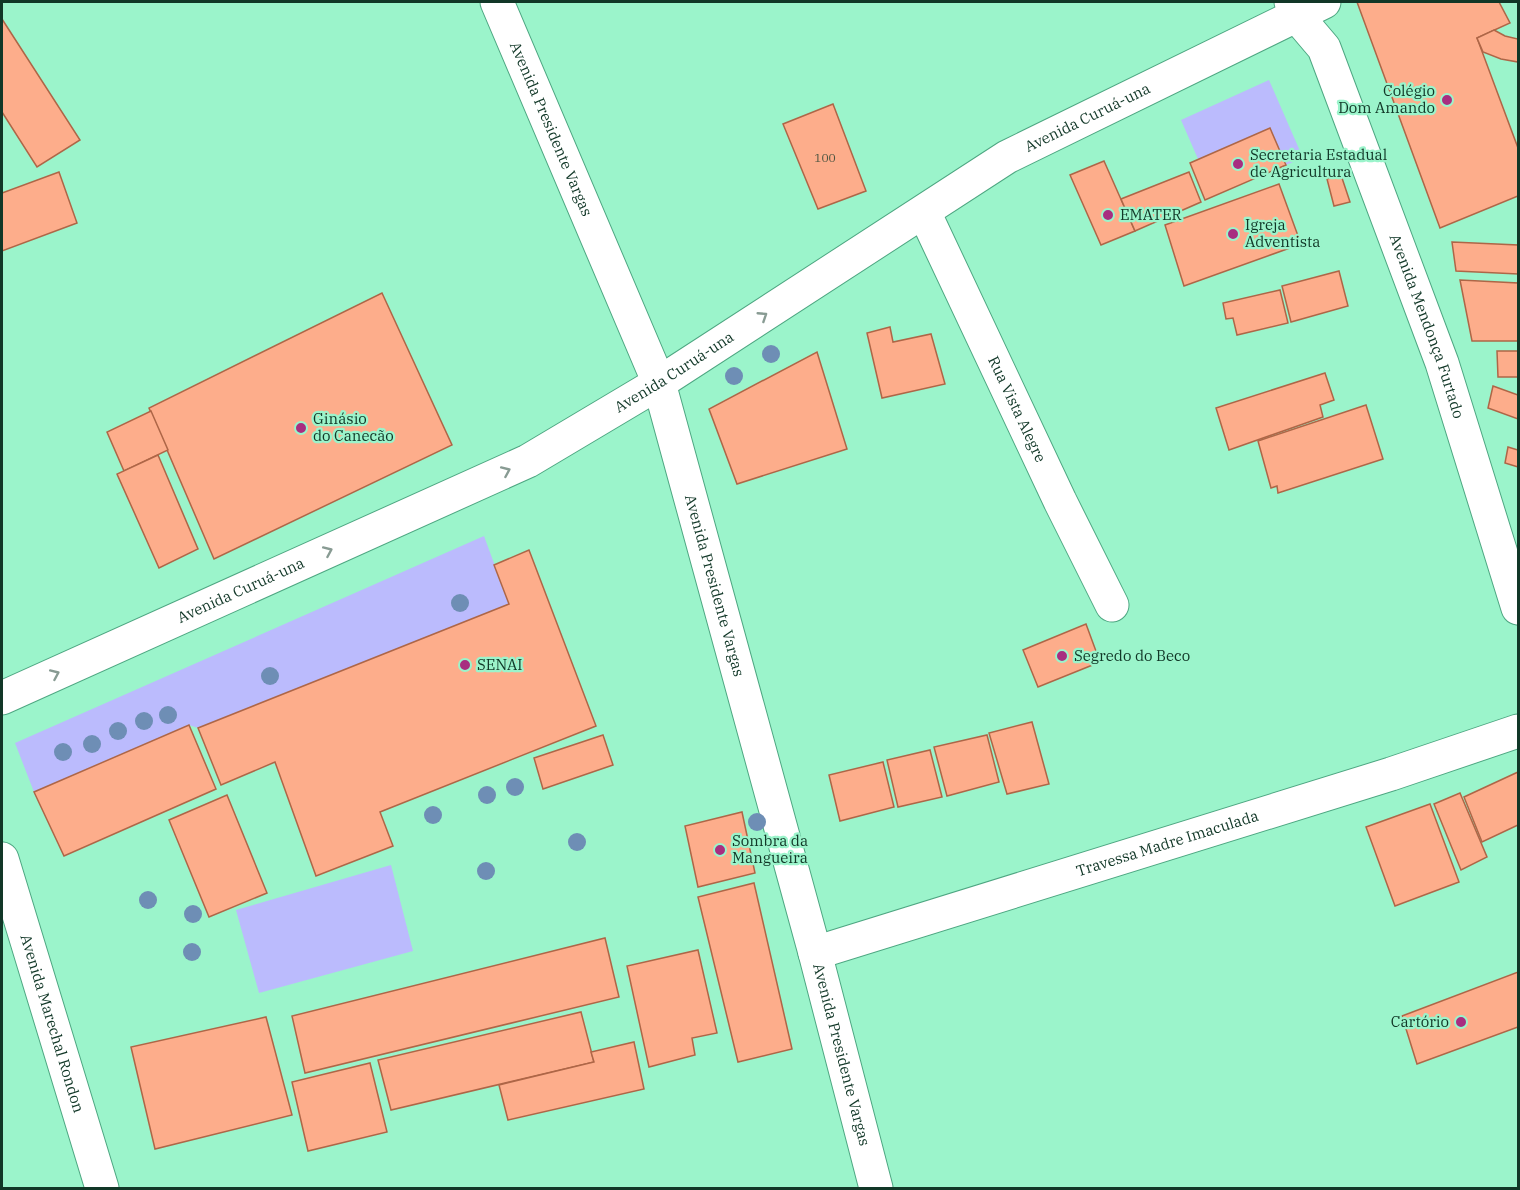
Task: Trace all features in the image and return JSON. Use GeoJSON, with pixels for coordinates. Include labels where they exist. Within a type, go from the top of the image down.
{"type":"FeatureCollection","features":[{"type":"Feature","properties":{"kind":"street","name":"Avenida Presidente Vargas"},"geometry":{"type":"LineString","coordinates":[[497,2],[659,383],[815,953],[876,1188]]}},
{"type":"Feature","properties":{"kind":"street","name":"Avenida Curuá-una"},"geometry":{"type":"LineString","coordinates":[[2,698],[528,461],[659,383],[1007,157],[1309,5]]}},
{"type":"Feature","properties":{"kind":"street","name":"Avenida Mendonça Furtado"},"geometry":{"type":"LineString","coordinates":[[1309,5],[1442,363],[1518,608]]}},
{"type":"Feature","properties":{"kind":"street","name":"Rua Vista Alegre"},"geometry":{"type":"LineString","coordinates":[[924,212],[1112,605]]}},
{"type":"Feature","properties":{"kind":"street","name":"Travessa Madre Imaculada"},"geometry":{"type":"LineString","coordinates":[[815,953],[1391,774],[1518,731]]}},
{"type":"Feature","properties":{"kind":"street","name":"Avenida Marechal Rondon"},"geometry":{"type":"LineString","coordinates":[[2,859],[102,1188]]}},
{"type":"Feature","properties":{"kind":"shaded area"},"geometry":{"type":"Polygon","coordinates":[[[1269,80],[1303,158],[1286,165],[1270,128],[1198,159],[1181,120],[1269,80]]]}},
{"type":"Feature","properties":{"kind":"shaded area"},"geometry":{"type":"Polygon","coordinates":[[[484,536],[509,604],[198,728],[189,725],[34,792],[15,743],[484,536]]]}},
{"type":"Feature","properties":{"kind":"shaded area"},"geometry":{"type":"Polygon","coordinates":[[[391,865],[413,951],[259,993],[236,910],[391,865]]]}},
{"type":"Feature","properties":{"kind":"building","name":"Colégio Dom Amando"},"geometry":{"type":"Polygon","coordinates":[[[1357,2],[1499,2],[1510,23],[1477,38],[1518,148],[1518,196],[1440,228],[1357,2]]]}},
{"type":"Feature","properties":{"kind":"building"},"geometry":{"type":"Polygon","coordinates":[[[2,19],[80,140],[37,167],[2,112],[2,19]]]}},
{"type":"Feature","properties":{"kind":"building"},"geometry":{"type":"Polygon","coordinates":[[[1494,30],[1518,39],[1518,62],[1483,52],[1477,38],[1494,30]]]}},
{"type":"Feature","properties":{"kind":"building"},"geometry":{"type":"Polygon","coordinates":[[[833,104],[866,191],[818,209],[783,124],[833,104]]]}},
{"type":"Feature","properties":{"kind":"building","name":"Secretaria Estadual de Agricultura"},"geometry":{"type":"Polygon","coordinates":[[[1270,128],[1286,165],[1205,200],[1190,163],[1270,128]]]}},
{"type":"Feature","properties":{"kind":"building","name":"EMATER"},"geometry":{"type":"Polygon","coordinates":[[[1104,161],[1135,231],[1101,245],[1070,175],[1104,161]]]}},
{"type":"Feature","properties":{"kind":"building"},"geometry":{"type":"Polygon","coordinates":[[[59,172],[77,223],[2,251],[2,193],[59,172]]]}},
{"type":"Feature","properties":{"kind":"building","name":"EMATER"},"geometry":{"type":"Polygon","coordinates":[[[1189,172],[1201,202],[1135,231],[1121,199],[1189,172]]]}},
{"type":"Feature","properties":{"kind":"building"},"geometry":{"type":"Polygon","coordinates":[[[1341,175],[1350,202],[1334,206],[1327,179],[1341,175]]]}},
{"type":"Feature","properties":{"kind":"building","name":"Igreja Adventista"},"geometry":{"type":"Polygon","coordinates":[[[1279,184],[1301,244],[1184,286],[1165,225],[1279,184]]]}},
{"type":"Feature","properties":{"kind":"building"},"geometry":{"type":"Polygon","coordinates":[[[1452,242],[1518,245],[1518,274],[1456,271],[1452,242]]]}},
{"type":"Feature","properties":{"kind":"building"},"geometry":{"type":"Polygon","coordinates":[[[1339,271],[1348,306],[1291,322],[1282,286],[1339,271]]]}},
{"type":"Feature","properties":{"kind":"building"},"geometry":{"type":"Polygon","coordinates":[[[1460,280],[1518,283],[1518,341],[1472,341],[1460,280]]]}},
{"type":"Feature","properties":{"kind":"building"},"geometry":{"type":"Polygon","coordinates":[[[1280,290],[1288,323],[1237,335],[1233,318],[1226,319],[1223,303],[1280,290]]]}},
{"type":"Feature","properties":{"kind":"building","name":"Ginásio do Canecão"},"geometry":{"type":"Polygon","coordinates":[[[382,293],[452,445],[214,559],[149,408],[382,293]]]}},
{"type":"Feature","properties":{"kind":"building"},"geometry":{"type":"Polygon","coordinates":[[[890,327],[893,342],[931,334],[945,384],[882,398],[867,333],[890,327]]]}},
{"type":"Feature","properties":{"kind":"building"},"geometry":{"type":"Polygon","coordinates":[[[1497,351],[1518,351],[1518,377],[1498,377],[1497,351]]]}},
{"type":"Feature","properties":{"kind":"building"},"geometry":{"type":"Polygon","coordinates":[[[817,352],[847,449],[737,484],[709,409],[817,352]]]}},
{"type":"Feature","properties":{"kind":"building"},"geometry":{"type":"Polygon","coordinates":[[[1325,373],[1334,400],[1320,405],[1323,417],[1229,450],[1216,408],[1325,373]]]}},
{"type":"Feature","properties":{"kind":"building"},"geometry":{"type":"Polygon","coordinates":[[[1493,386],[1518,395],[1518,419],[1488,408],[1493,386]]]}},
{"type":"Feature","properties":{"kind":"building"},"geometry":{"type":"Polygon","coordinates":[[[1366,405],[1383,459],[1278,493],[1277,486],[1271,488],[1258,441],[1366,405]]]}},
{"type":"Feature","properties":{"kind":"building"},"geometry":{"type":"Polygon","coordinates":[[[151,411],[168,450],[124,471],[107,432],[151,411]]]}},
{"type":"Feature","properties":{"kind":"building"},"geometry":{"type":"Polygon","coordinates":[[[1508,447],[1518,450],[1518,467],[1505,463],[1508,447]]]}},
{"type":"Feature","properties":{"kind":"building"},"geometry":{"type":"Polygon","coordinates":[[[158,455],[198,549],[159,568],[117,474],[158,455]]]}},
{"type":"Feature","properties":{"kind":"building","name":"SENAI"},"geometry":{"type":"Polygon","coordinates":[[[529,550],[596,726],[380,812],[393,846],[316,876],[275,762],[221,785],[198,728],[509,604],[494,565],[529,550]]]}},
{"type":"Feature","properties":{"kind":"building","name":"Segredo do Beco"},"geometry":{"type":"Polygon","coordinates":[[[1086,624],[1100,662],[1038,687],[1023,650],[1086,624]]]}},
{"type":"Feature","properties":{"kind":"building"},"geometry":{"type":"Polygon","coordinates":[[[1032,722],[1049,784],[1007,794],[989,733],[1032,722]]]}},
{"type":"Feature","properties":{"kind":"building"},"geometry":{"type":"Polygon","coordinates":[[[189,725],[216,789],[64,856],[34,792],[189,725]]]}},
{"type":"Feature","properties":{"kind":"building"},"geometry":{"type":"Polygon","coordinates":[[[603,735],[613,765],[543,789],[534,758],[603,735]]]}},
{"type":"Feature","properties":{"kind":"building"},"geometry":{"type":"Polygon","coordinates":[[[987,735],[999,782],[947,796],[934,747],[987,735]]]}},
{"type":"Feature","properties":{"kind":"building"},"geometry":{"type":"Polygon","coordinates":[[[930,750],[942,797],[898,807],[887,760],[930,750]]]}},
{"type":"Feature","properties":{"kind":"building"},"geometry":{"type":"Polygon","coordinates":[[[883,762],[894,807],[840,821],[829,775],[883,762]]]}},
{"type":"Feature","properties":{"kind":"building"},"geometry":{"type":"Polygon","coordinates":[[[1518,772],[1518,825],[1482,842],[1464,797],[1518,772]]]}},
{"type":"Feature","properties":{"kind":"building"},"geometry":{"type":"Polygon","coordinates":[[[1460,793],[1487,857],[1461,870],[1434,804],[1460,793]]]}},
{"type":"Feature","properties":{"kind":"building"},"geometry":{"type":"Polygon","coordinates":[[[227,795],[267,893],[209,917],[169,820],[227,795]]]}},
{"type":"Feature","properties":{"kind":"building"},"geometry":{"type":"Polygon","coordinates":[[[1430,804],[1459,882],[1395,906],[1366,827],[1430,804]]]}},
{"type":"Feature","properties":{"kind":"building","name":"Sombra da Mangueira"},"geometry":{"type":"Polygon","coordinates":[[[742,812],[755,873],[698,887],[685,826],[742,812]]]}},
{"type":"Feature","properties":{"kind":"building"},"geometry":{"type":"Polygon","coordinates":[[[754,883],[792,1049],[738,1062],[698,897],[754,883]]]}},
{"type":"Feature","properties":{"kind":"building"},"geometry":{"type":"Polygon","coordinates":[[[605,938],[619,997],[305,1073],[292,1016],[605,938]]]}},
{"type":"Feature","properties":{"kind":"building"},"geometry":{"type":"Polygon","coordinates":[[[698,950],[717,1033],[692,1038],[695,1055],[649,1067],[627,966],[698,950]]]}},
{"type":"Feature","properties":{"kind":"building","name":"Cartório"},"geometry":{"type":"Polygon","coordinates":[[[1518,972],[1518,1027],[1417,1064],[1402,1016],[1518,972]]]}},
{"type":"Feature","properties":{"kind":"building"},"geometry":{"type":"Polygon","coordinates":[[[581,1012],[594,1062],[391,1110],[378,1060],[581,1012]]]}},
{"type":"Feature","properties":{"kind":"building"},"geometry":{"type":"Polygon","coordinates":[[[266,1017],[292,1115],[155,1149],[131,1047],[266,1017]]]}},
{"type":"Feature","properties":{"kind":"building"},"geometry":{"type":"Polygon","coordinates":[[[634,1042],[644,1089],[508,1120],[499,1085],[594,1062],[591,1052],[634,1042]]]}},
{"type":"Feature","properties":{"kind":"building"},"geometry":{"type":"Polygon","coordinates":[[[370,1063],[387,1132],[308,1151],[292,1082],[370,1063]]]}},
{"type":"Feature","properties":{"kind":"place","name":"Colégio Dom Amando"},"geometry":{"type":"Point","coordinates":[1447,100]}},
{"type":"Feature","properties":{"kind":"place","name":"Secretaria Estadual de Agricultura"},"geometry":{"type":"Point","coordinates":[1238,164]}},
{"type":"Feature","properties":{"kind":"place","name":"EMATER"},"geometry":{"type":"Point","coordinates":[1108,215]}},
{"type":"Feature","properties":{"kind":"place","name":"Igreja Adventista"},"geometry":{"type":"Point","coordinates":[1233,234]}},
{"type":"Feature","properties":{"kind":"place","name":"Ginásio do Canecão"},"geometry":{"type":"Point","coordinates":[301,428]}},
{"type":"Feature","properties":{"kind":"place","name":"Segredo do Beco"},"geometry":{"type":"Point","coordinates":[1062,656]}},
{"type":"Feature","properties":{"kind":"place","name":"SENAI"},"geometry":{"type":"Point","coordinates":[465,665]}},
{"type":"Feature","properties":{"kind":"place","name":"Sombra da Mangueira"},"geometry":{"type":"Point","coordinates":[720,850]}},
{"type":"Feature","properties":{"kind":"place","name":"Cartório"},"geometry":{"type":"Point","coordinates":[1461,1022]}}]}
